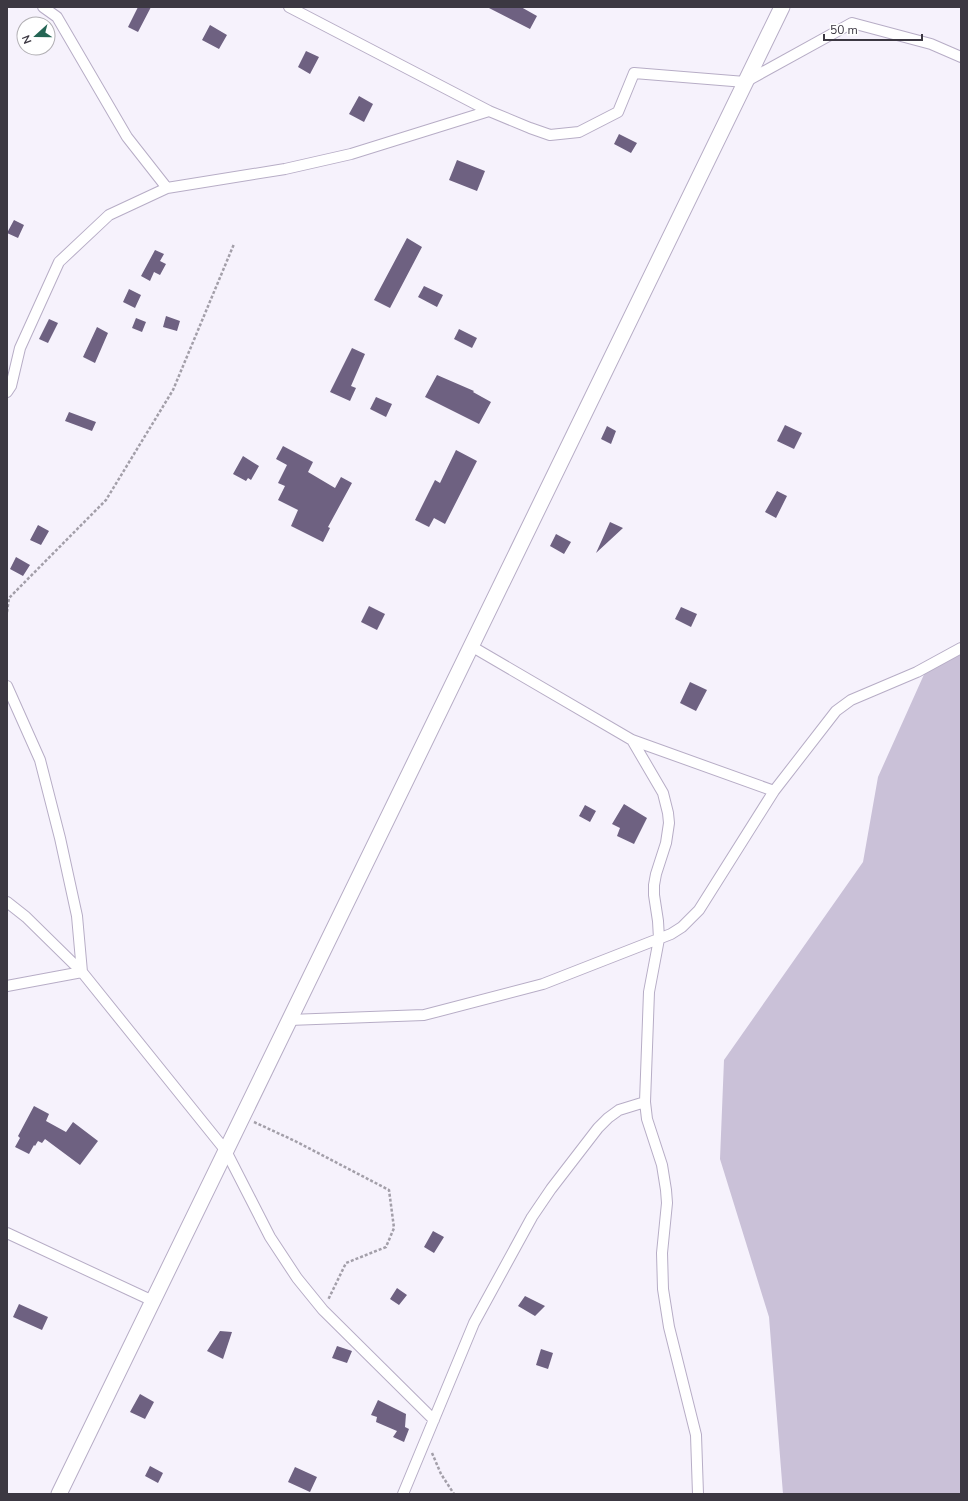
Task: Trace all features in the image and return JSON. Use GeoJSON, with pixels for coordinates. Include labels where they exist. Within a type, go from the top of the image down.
{"type":"FeatureCollection","features":[{"type":"Feature","properties":{"kind":"street"},"geometry":{"type":"LineString","coordinates":[[43,7],[57,17],[127,138],[167,188]]}},
{"type":"Feature","properties":{"kind":"street"},"geometry":{"type":"LineString","coordinates":[[289,7],[489,110],[550,135],[579,132],[618,112],[634,73],[745,82],[852,23],[931,44],[961,57]]}},
{"type":"Feature","properties":{"kind":"street"},"geometry":{"type":"LineString","coordinates":[[59,1494],[782,7]]}},
{"type":"Feature","properties":{"kind":"street"},"geometry":{"type":"LineString","coordinates":[[7,392],[11,386],[20,348],[59,262],[109,215],[167,188],[285,169],[351,154],[489,110]]}},
{"type":"Feature","properties":{"kind":"street"},"geometry":{"type":"LineString","coordinates":[[471,646],[632,740],[774,791]]}},
{"type":"Feature","properties":{"kind":"street"},"geometry":{"type":"LineString","coordinates":[[289,1020],[424,1015],[543,984],[671,934],[682,927],[699,910],[774,791],[830,717],[843,705],[859,696],[917,672],[961,648]]}},
{"type":"Feature","properties":{"kind":"street"},"geometry":{"type":"LineString","coordinates":[[7,686],[40,760],[60,838],[77,916],[82,972]]}},
{"type":"Feature","properties":{"kind":"street"},"geometry":{"type":"LineString","coordinates":[[632,740],[664,793],[668,813],[668,833],[654,885],[659,939],[649,992],[645,1102],[648,1119],[662,1165],[666,1190],[667,1203],[662,1253],[663,1289],[669,1327],[696,1435],[698,1494]]}},
{"type":"Feature","properties":{"kind":"street"},"geometry":{"type":"LineString","coordinates":[[7,902],[26,917],[82,972],[226,1151],[273,1242],[297,1278],[323,1310],[434,1420]]}},
{"type":"Feature","properties":{"kind":"street"},"geometry":{"type":"LineString","coordinates":[[7,986],[82,972]]}},
{"type":"Feature","properties":{"kind":"street"},"geometry":{"type":"LineString","coordinates":[[403,1494],[474,1323],[532,1216],[598,1128],[619,1110],[645,1102]]}},
{"type":"Feature","properties":{"kind":"street"},"geometry":{"type":"LineString","coordinates":[[7,1233],[153,1301]]}},
{"type":"Feature","properties":{"kind":"path"},"geometry":{"type":"LineString","coordinates":[[7,612],[9,598],[106,500],[172,390],[234,244]]}},
{"type":"Feature","properties":{"kind":"path"},"geometry":{"type":"LineString","coordinates":[[242,1117],[295,1141],[389,1190],[394,1228],[386,1247],[346,1263],[323,1310]]}},
{"type":"Feature","properties":{"kind":"path"},"geometry":{"type":"LineString","coordinates":[[427,1438],[436,1462],[454,1494]]}},
{"type":"Feature","properties":{"kind":"shaded area"},"geometry":{"type":"Polygon","coordinates":[[[961,654],[961,1494],[783,1494],[769,1317],[720,1159],[724,1060],[863,862],[878,777],[926,670],[961,654]]]}},
{"type":"Feature","properties":{"kind":"building"},"geometry":{"type":"Polygon","coordinates":[[[138,7],[151,7],[138,32],[128,27],[138,7]]]}},
{"type":"Feature","properties":{"kind":"building"},"geometry":{"type":"Polygon","coordinates":[[[487,7],[521,7],[537,16],[530,29],[487,7]]]}},
{"type":"Feature","properties":{"kind":"building"},"geometry":{"type":"Polygon","coordinates":[[[210,25],[227,35],[219,49],[202,40],[210,25]]]}},
{"type":"Feature","properties":{"kind":"building"},"geometry":{"type":"Polygon","coordinates":[[[306,51],[319,57],[310,74],[298,67],[306,51]]]}},
{"type":"Feature","properties":{"kind":"building"},"geometry":{"type":"Polygon","coordinates":[[[359,96],[373,104],[364,122],[349,114],[359,96]]]}},
{"type":"Feature","properties":{"kind":"building"},"geometry":{"type":"Polygon","coordinates":[[[619,134],[637,143],[631,153],[614,144],[619,134]]]}},
{"type":"Feature","properties":{"kind":"building"},"geometry":{"type":"Polygon","coordinates":[[[457,160],[485,171],[477,191],[449,180],[457,160]]]}},
{"type":"Feature","properties":{"kind":"building"},"geometry":{"type":"Polygon","coordinates":[[[14,220],[24,225],[18,238],[7,233],[14,220]]]}},
{"type":"Feature","properties":{"kind":"building"},"geometry":{"type":"Polygon","coordinates":[[[407,238],[422,247],[390,308],[374,300],[407,238]]]}},
{"type":"Feature","properties":{"kind":"building"},"geometry":{"type":"Polygon","coordinates":[[[155,250],[164,254],[160,261],[166,264],[160,275],[154,272],[150,281],[141,276],[155,250]]]}},
{"type":"Feature","properties":{"kind":"building"},"geometry":{"type":"Polygon","coordinates":[[[424,286],[443,295],[437,307],[418,297],[424,286]]]}},
{"type":"Feature","properties":{"kind":"building"},"geometry":{"type":"Polygon","coordinates":[[[129,289],[141,295],[135,308],[123,302],[129,289]]]}},
{"type":"Feature","properties":{"kind":"building"},"geometry":{"type":"Polygon","coordinates":[[[166,316],[180,321],[177,331],[163,327],[166,316]]]}},
{"type":"Feature","properties":{"kind":"building"},"geometry":{"type":"Polygon","coordinates":[[[136,318],[146,322],[142,332],[132,328],[136,318]]]}},
{"type":"Feature","properties":{"kind":"building"},"geometry":{"type":"Polygon","coordinates":[[[49,319],[58,323],[48,343],[39,339],[49,319]]]}},
{"type":"Feature","properties":{"kind":"building"},"geometry":{"type":"Polygon","coordinates":[[[97,327],[108,333],[95,363],[83,357],[97,327]]]}},
{"type":"Feature","properties":{"kind":"building"},"geometry":{"type":"Polygon","coordinates":[[[459,329],[477,338],[472,348],[454,339],[459,329]]]}},
{"type":"Feature","properties":{"kind":"building"},"geometry":{"type":"Polygon","coordinates":[[[352,348],[365,354],[351,386],[356,388],[350,401],[330,392],[352,348]]]}},
{"type":"Feature","properties":{"kind":"building"},"geometry":{"type":"Polygon","coordinates":[[[437,375],[474,391],[473,392],[491,402],[479,424],[425,397],[437,375]]]}},
{"type":"Feature","properties":{"kind":"building"},"geometry":{"type":"Polygon","coordinates":[[[376,397],[392,404],[386,417],[370,409],[376,397]]]}},
{"type":"Feature","properties":{"kind":"building"},"geometry":{"type":"Polygon","coordinates":[[[69,412],[96,422],[92,431],[65,421],[69,412]]]}},
{"type":"Feature","properties":{"kind":"building"},"geometry":{"type":"Polygon","coordinates":[[[785,425],[802,433],[794,449],[777,441],[785,425]]]}},
{"type":"Feature","properties":{"kind":"building"},"geometry":{"type":"Polygon","coordinates":[[[607,426],[616,431],[611,444],[601,439],[607,426]]]}},
{"type":"Feature","properties":{"kind":"building"},"geometry":{"type":"Polygon","coordinates":[[[283,446],[313,462],[308,472],[335,488],[341,477],[352,483],[328,527],[330,528],[323,542],[291,526],[298,510],[278,500],[285,486],[278,483],[287,465],[276,459],[283,446]]]}},
{"type":"Feature","properties":{"kind":"building"},"geometry":{"type":"Polygon","coordinates":[[[456,450],[477,461],[445,524],[434,518],[429,527],[415,520],[435,480],[440,483],[456,450]]]}},
{"type":"Feature","properties":{"kind":"building"},"geometry":{"type":"Polygon","coordinates":[[[243,456],[259,466],[251,480],[248,478],[246,481],[233,474],[243,456]]]}},
{"type":"Feature","properties":{"kind":"building"},"geometry":{"type":"Polygon","coordinates":[[[777,491],[787,496],[776,518],[765,512],[777,491]]]}},
{"type":"Feature","properties":{"kind":"building"},"geometry":{"type":"Polygon","coordinates":[[[610,522],[623,528],[596,553],[610,522]]]}},
{"type":"Feature","properties":{"kind":"building"},"geometry":{"type":"Polygon","coordinates":[[[38,525],[49,531],[41,545],[30,540],[38,525]]]}},
{"type":"Feature","properties":{"kind":"building"},"geometry":{"type":"Polygon","coordinates":[[[556,534],[571,542],[564,554],[550,546],[556,534]]]}},
{"type":"Feature","properties":{"kind":"building"},"geometry":{"type":"Polygon","coordinates":[[[16,557],[30,565],[23,576],[10,569],[16,557]]]}},
{"type":"Feature","properties":{"kind":"building"},"geometry":{"type":"Polygon","coordinates":[[[369,606],[385,614],[377,630],[361,622],[369,606]]]}},
{"type":"Feature","properties":{"kind":"building"},"geometry":{"type":"Polygon","coordinates":[[[681,607],[697,614],[691,627],[675,619],[681,607]]]}},
{"type":"Feature","properties":{"kind":"building"},"geometry":{"type":"Polygon","coordinates":[[[690,682],[707,690],[696,711],[680,703],[690,682]]]}},
{"type":"Feature","properties":{"kind":"building"},"geometry":{"type":"Polygon","coordinates":[[[624,804],[647,818],[634,844],[617,836],[620,828],[612,824],[624,804]]]}},
{"type":"Feature","properties":{"kind":"building"},"geometry":{"type":"Polygon","coordinates":[[[585,805],[596,811],[590,822],[579,816],[585,805]]]}},
{"type":"Feature","properties":{"kind":"building"},"geometry":{"type":"Polygon","coordinates":[[[34,1106],[49,1114],[46,1121],[66,1132],[73,1122],[98,1141],[80,1165],[45,1139],[42,1143],[38,1141],[29,1154],[15,1147],[20,1138],[18,1136],[34,1106]]]}},
{"type":"Feature","properties":{"kind":"building"},"geometry":{"type":"Polygon","coordinates":[[[433,1231],[444,1237],[434,1253],[424,1247],[433,1231]]]}},
{"type":"Feature","properties":{"kind":"building"},"geometry":{"type":"Polygon","coordinates":[[[397,1288],[407,1295],[399,1305],[390,1299],[397,1288]]]}},
{"type":"Feature","properties":{"kind":"building"},"geometry":{"type":"Polygon","coordinates":[[[525,1296],[545,1306],[535,1316],[518,1306],[525,1296]]]}},
{"type":"Feature","properties":{"kind":"building"},"geometry":{"type":"Polygon","coordinates":[[[19,1304],[48,1317],[42,1330],[13,1317],[19,1304]]]}},
{"type":"Feature","properties":{"kind":"building"},"geometry":{"type":"Polygon","coordinates":[[[220,1331],[232,1332],[223,1359],[207,1351],[220,1331]]]}},
{"type":"Feature","properties":{"kind":"building"},"geometry":{"type":"Polygon","coordinates":[[[337,1346],[352,1351],[347,1363],[332,1358],[337,1346]]]}},
{"type":"Feature","properties":{"kind":"building"},"geometry":{"type":"Polygon","coordinates":[[[541,1349],[553,1353],[548,1369],[536,1365],[541,1349]]]}},
{"type":"Feature","properties":{"kind":"building"},"geometry":{"type":"Polygon","coordinates":[[[140,1394],[154,1402],[145,1419],[130,1412],[140,1394]]]}},
{"type":"Feature","properties":{"kind":"building"},"geometry":{"type":"Polygon","coordinates":[[[378,1400],[406,1414],[405,1427],[409,1429],[404,1442],[393,1437],[397,1431],[376,1422],[377,1417],[371,1415],[378,1400]]]}},
{"type":"Feature","properties":{"kind":"building"},"geometry":{"type":"Polygon","coordinates":[[[150,1466],[163,1473],[158,1483],[145,1476],[150,1466]]]}},
{"type":"Feature","properties":{"kind":"building"},"geometry":{"type":"Polygon","coordinates":[[[295,1467],[317,1477],[310,1492],[288,1482],[295,1467]]]}}]}
